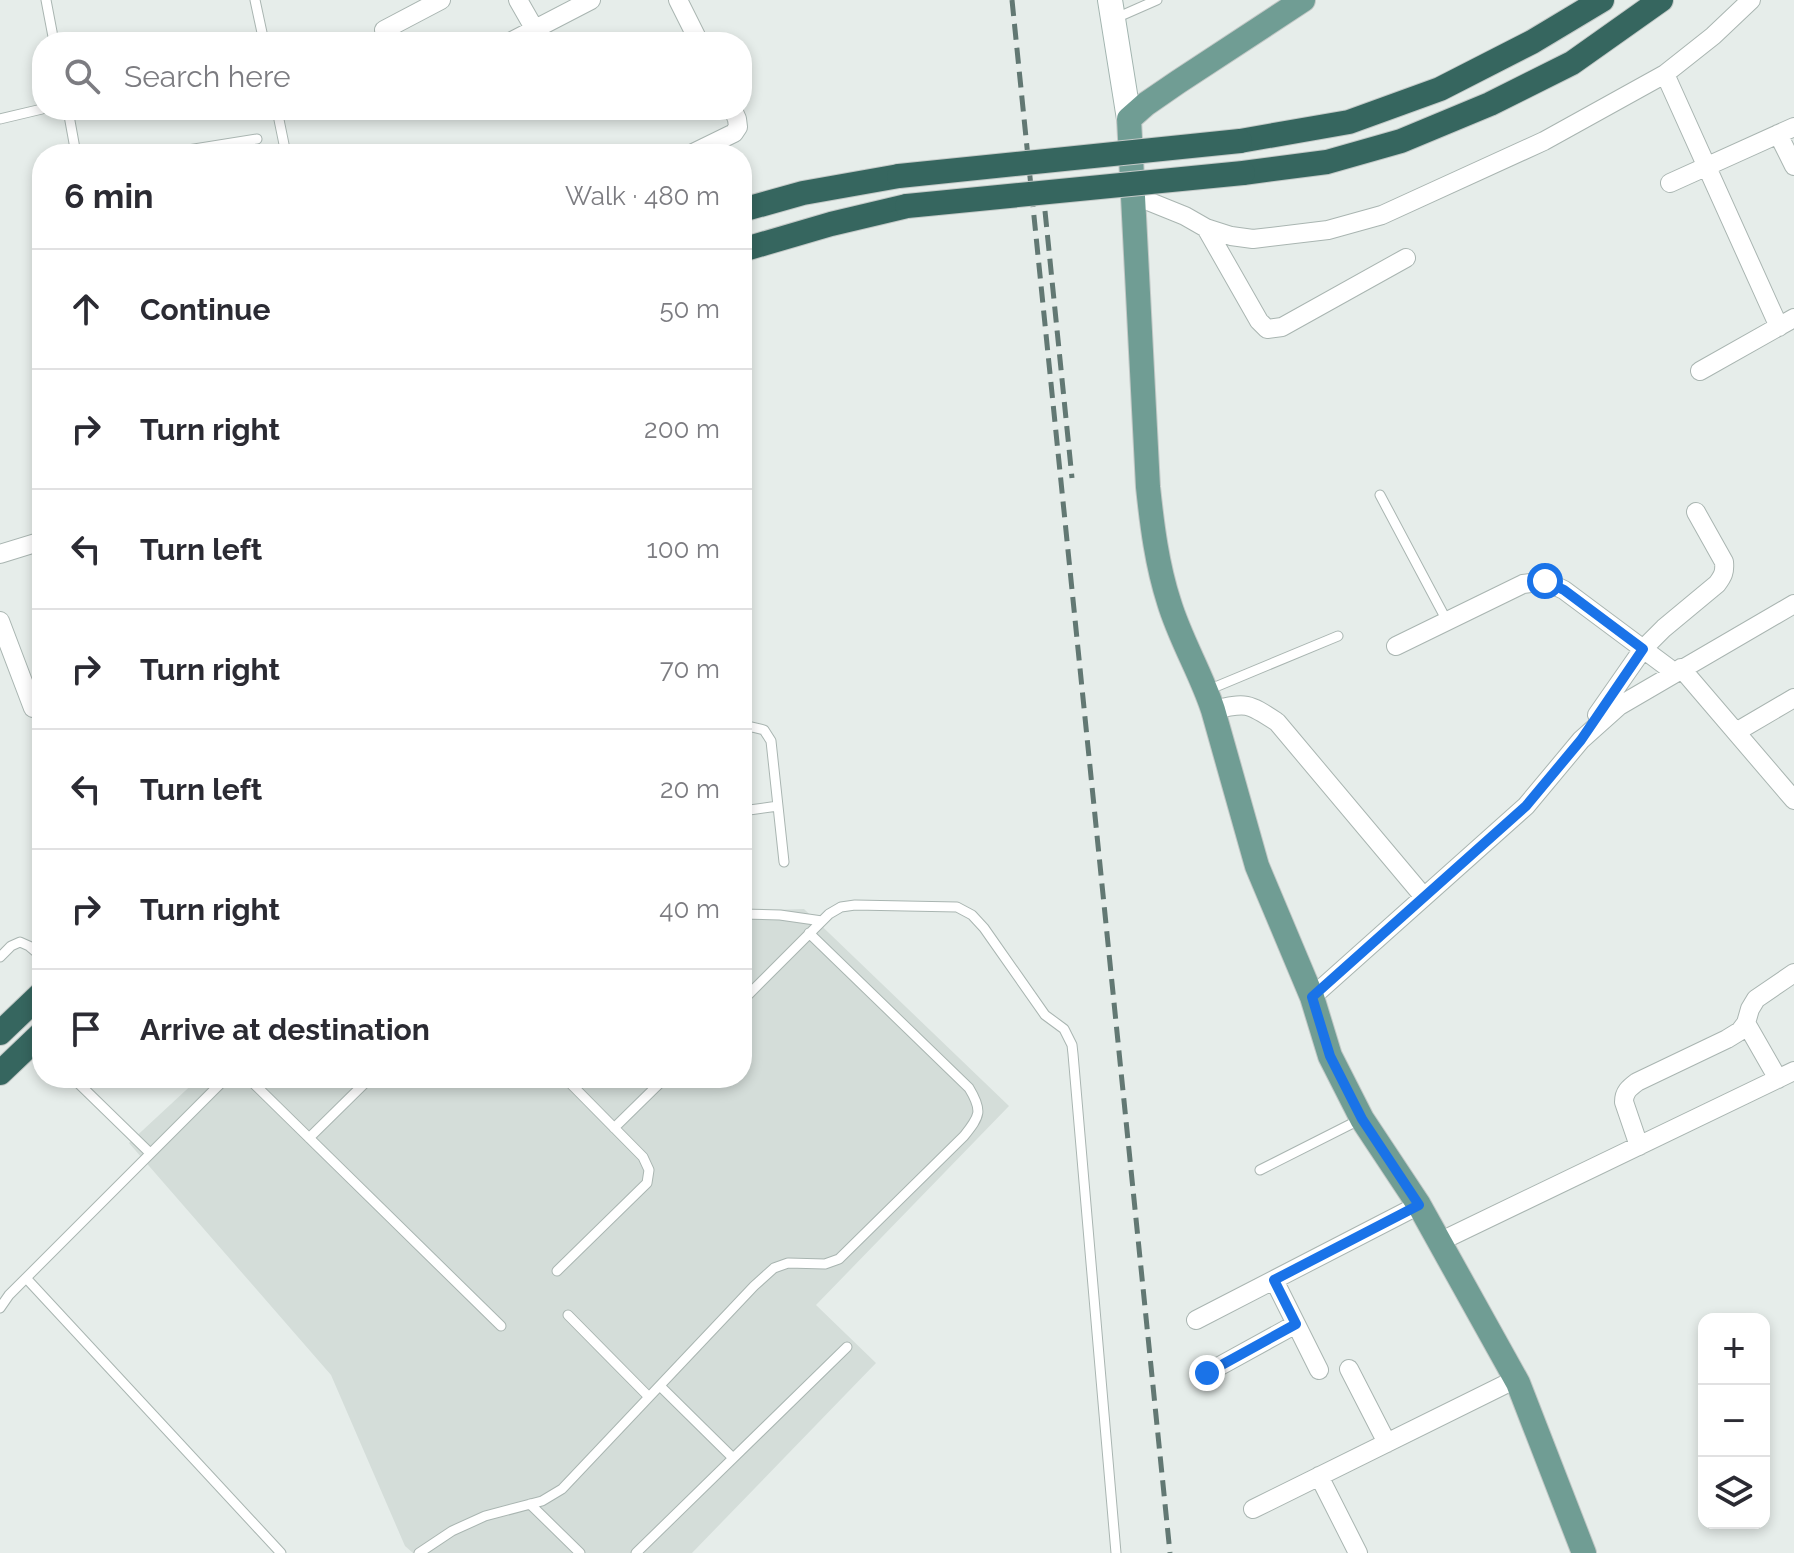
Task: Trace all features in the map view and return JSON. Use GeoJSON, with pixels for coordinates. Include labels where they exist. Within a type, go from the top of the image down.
{"type":"FeatureCollection","features":[{"type":"Feature","properties":{"kind":"highway"},"geometry":{"type":"LineString","coordinates":[[752,207],[803,193],[899,176],[1240,141],[1349,122],[1440,89],[1532,42],[1602,0]]}},
{"type":"Feature","properties":{"kind":"highway"},"geometry":{"type":"LineString","coordinates":[[752,247],[907,206],[1327,162],[1401,141],[1490,104],[1572,63],[1661,0]]}},
{"type":"Feature","properties":{"kind":"highway"},"geometry":{"type":"LineString","coordinates":[[0,1033],[32,1003]]}},
{"type":"Feature","properties":{"kind":"highway"},"geometry":{"type":"LineString","coordinates":[[0,1073],[32,1047]]}},
{"type":"Feature","properties":{"kind":"main road"},"geometry":{"type":"LineString","coordinates":[[1129,119],[1178,82],[1303,0]]}},
{"type":"Feature","properties":{"kind":"main road"},"geometry":{"type":"LineString","coordinates":[[1111,10],[1129,119],[1148,487],[1155,543],[1169,603],[1210,701],[1257,866],[1312,997],[1330,1056],[1362,1119],[1419,1205],[1516,1379],[1584,1553]]}},
{"type":"Feature","properties":{"kind":"street"},"geometry":{"type":"LineString","coordinates":[[384,30],[441,0]]}},
{"type":"Feature","properties":{"kind":"street"},"geometry":{"type":"LineString","coordinates":[[518,0],[536,32]]}},
{"type":"Feature","properties":{"kind":"street"},"geometry":{"type":"LineString","coordinates":[[544,32],[591,0]]}},
{"type":"Feature","properties":{"kind":"street"},"geometry":{"type":"LineString","coordinates":[[678,0],[693,32]]}},
{"type":"Feature","properties":{"kind":"street"},"geometry":{"type":"LineString","coordinates":[[1133,195],[1206,228],[1253,239],[1328,230],[1382,215],[1544,141],[1665,74],[1713,36],[1751,0]]}},
{"type":"Feature","properties":{"kind":"street"},"geometry":{"type":"LineString","coordinates":[[1665,74],[1707,166],[1786,323],[1700,371]]}},
{"type":"Feature","properties":{"kind":"street"},"geometry":{"type":"LineString","coordinates":[[711,144],[734,133],[738,127],[737,120]]}},
{"type":"Feature","properties":{"kind":"street"},"geometry":{"type":"LineString","coordinates":[[1670,183],[1786,130],[1794,166]]}},
{"type":"Feature","properties":{"kind":"street"},"geometry":{"type":"LineString","coordinates":[[1206,228],[1259,321],[1267,329],[1282,327],[1406,258]]}},
{"type":"Feature","properties":{"kind":"street"},"geometry":{"type":"LineString","coordinates":[[1312,997],[1526,806],[1581,740],[1643,649],[1717,584],[1725,570],[1724,562],[1696,512]]}},
{"type":"Feature","properties":{"kind":"street"},"geometry":{"type":"LineString","coordinates":[[0,554],[32,547]]}},
{"type":"Feature","properties":{"kind":"street"},"geometry":{"type":"LineString","coordinates":[[1396,646],[1523,584],[1545,581],[1564,590],[1643,649],[1678,670],[1794,800]]}},
{"type":"Feature","properties":{"kind":"street"},"geometry":{"type":"LineString","coordinates":[[1581,740],[1619,706],[1794,604]]}},
{"type":"Feature","properties":{"kind":"street"},"geometry":{"type":"LineString","coordinates":[[0,621],[32,705]]}},
{"type":"Feature","properties":{"kind":"street"},"geometry":{"type":"LineString","coordinates":[[1736,732],[1794,698]]}},
{"type":"Feature","properties":{"kind":"street"},"geometry":{"type":"LineString","coordinates":[[1210,701],[1255,708],[1277,722],[1424,897]]}},
{"type":"Feature","properties":{"kind":"street"},"geometry":{"type":"LineString","coordinates":[[1639,1146],[1624,1102],[1628,1089],[1740,1031],[1756,999],[1794,973]]}},
{"type":"Feature","properties":{"kind":"street"},"geometry":{"type":"LineString","coordinates":[[1439,1242],[1786,1075],[1746,1023]]}},
{"type":"Feature","properties":{"kind":"street"},"geometry":{"type":"LineString","coordinates":[[1196,1320],[1419,1205]]}},
{"type":"Feature","properties":{"kind":"street"},"geometry":{"type":"LineString","coordinates":[[1274,1280],[1319,1370]]}},
{"type":"Feature","properties":{"kind":"street"},"geometry":{"type":"LineString","coordinates":[[1207,1373],[1296,1324]]}},
{"type":"Feature","properties":{"kind":"street"},"geometry":{"type":"LineString","coordinates":[[1349,1369],[1387,1443]]}},
{"type":"Feature","properties":{"kind":"street"},"geometry":{"type":"LineString","coordinates":[[1253,1509],[1516,1379]]}},
{"type":"Feature","properties":{"kind":"street"},"geometry":{"type":"LineString","coordinates":[[1319,1476],[1358,1553]]}},
{"type":"Feature","properties":{"kind":"lane"},"geometry":{"type":"LineString","coordinates":[[46,0],[52,32]]}},
{"type":"Feature","properties":{"kind":"lane"},"geometry":{"type":"LineString","coordinates":[[255,0],[262,32]]}},
{"type":"Feature","properties":{"kind":"lane"},"geometry":{"type":"LineString","coordinates":[[1111,10],[1157,0]]}},
{"type":"Feature","properties":{"kind":"lane"},"geometry":{"type":"LineString","coordinates":[[0,119],[32,111]]}},
{"type":"Feature","properties":{"kind":"lane"},"geometry":{"type":"LineString","coordinates":[[70,120],[74,144]]}},
{"type":"Feature","properties":{"kind":"lane"},"geometry":{"type":"LineString","coordinates":[[279,120],[284,144]]}},
{"type":"Feature","properties":{"kind":"lane"},"geometry":{"type":"LineString","coordinates":[[226,144],[257,139]]}},
{"type":"Feature","properties":{"kind":"lane"},"geometry":{"type":"LineString","coordinates":[[1380,495],[1447,621]]}},
{"type":"Feature","properties":{"kind":"lane"},"geometry":{"type":"LineString","coordinates":[[1210,701],[1338,636]]}},
{"type":"Feature","properties":{"kind":"lane"},"geometry":{"type":"LineString","coordinates":[[752,727],[764,730],[771,741],[784,862]]}},
{"type":"Feature","properties":{"kind":"lane"},"geometry":{"type":"LineString","coordinates":[[752,810],[778,806]]}},
{"type":"Feature","properties":{"kind":"lane"},"geometry":{"type":"LineString","coordinates":[[752,991],[829,914],[841,907],[957,907],[972,915],[984,928],[1045,1015],[1064,1029],[1072,1045],[1116,1553]]}},
{"type":"Feature","properties":{"kind":"lane"},"geometry":{"type":"LineString","coordinates":[[752,914],[822,921]]}},
{"type":"Feature","properties":{"kind":"lane"},"geometry":{"type":"LineString","coordinates":[[419,1553],[452,1531],[485,1516],[542,1501],[562,1489],[774,1268],[788,1263],[825,1264],[839,1259],[964,1136],[976,1120],[979,1104],[969,1088],[809,933]]}},
{"type":"Feature","properties":{"kind":"lane"},"geometry":{"type":"LineString","coordinates":[[0,957],[20,942],[32,949]]}},
{"type":"Feature","properties":{"kind":"lane"},"geometry":{"type":"LineString","coordinates":[[83,1088],[150,1153]]}},
{"type":"Feature","properties":{"kind":"lane"},"geometry":{"type":"LineString","coordinates":[[0,1308],[26,1278],[216,1088]]}},
{"type":"Feature","properties":{"kind":"lane"},"geometry":{"type":"LineString","coordinates":[[258,1088],[501,1326]]}},
{"type":"Feature","properties":{"kind":"lane"},"geometry":{"type":"LineString","coordinates":[[309,1138],[360,1088]]}},
{"type":"Feature","properties":{"kind":"lane"},"geometry":{"type":"LineString","coordinates":[[557,1271],[647,1183],[649,1170],[643,1157],[575,1088]]}},
{"type":"Feature","properties":{"kind":"lane"},"geometry":{"type":"LineString","coordinates":[[614,1128],[655,1088]]}},
{"type":"Feature","properties":{"kind":"lane"},"geometry":{"type":"LineString","coordinates":[[1260,1170],[1362,1119]]}},
{"type":"Feature","properties":{"kind":"lane"},"geometry":{"type":"LineString","coordinates":[[26,1278],[281,1553]]}},
{"type":"Feature","properties":{"kind":"lane"},"geometry":{"type":"LineString","coordinates":[[568,1315],[649,1397]]}},
{"type":"Feature","properties":{"kind":"lane"},"geometry":{"type":"LineString","coordinates":[[636,1553],[847,1347]]}},
{"type":"Feature","properties":{"kind":"lane"},"geometry":{"type":"LineString","coordinates":[[660,1386],[733,1458]]}},
{"type":"Feature","properties":{"kind":"lane"},"geometry":{"type":"LineString","coordinates":[[530,1504],[580,1553]]}},
{"type":"Feature","properties":{"kind":"shaded area"},"geometry":{"type":"Polygon","coordinates":[[[804,909],[1009,1106],[816,1305],[876,1363],[692,1553],[413,1553],[405,1546],[331,1375],[129,1143],[188,1088],[752,1088],[752,911],[804,909]]]}},
{"type":"Feature","properties":{"kind":"railway"},"geometry":{"type":"LineString","coordinates":[[1012,0],[1170,1553]]}},
{"type":"Feature","properties":{"kind":"railway"},"geometry":{"type":"LineString","coordinates":[[1045,211],[1072,478]]}},
{"type":"Feature","properties":{"kind":"route"},"geometry":{"type":"LineString","coordinates":[[1207,1373],[1296,1324],[1274,1280],[1419,1205],[1362,1119],[1330,1056],[1312,997],[1526,806],[1581,740],[1643,649],[1564,590],[1545,581]]}}]}
